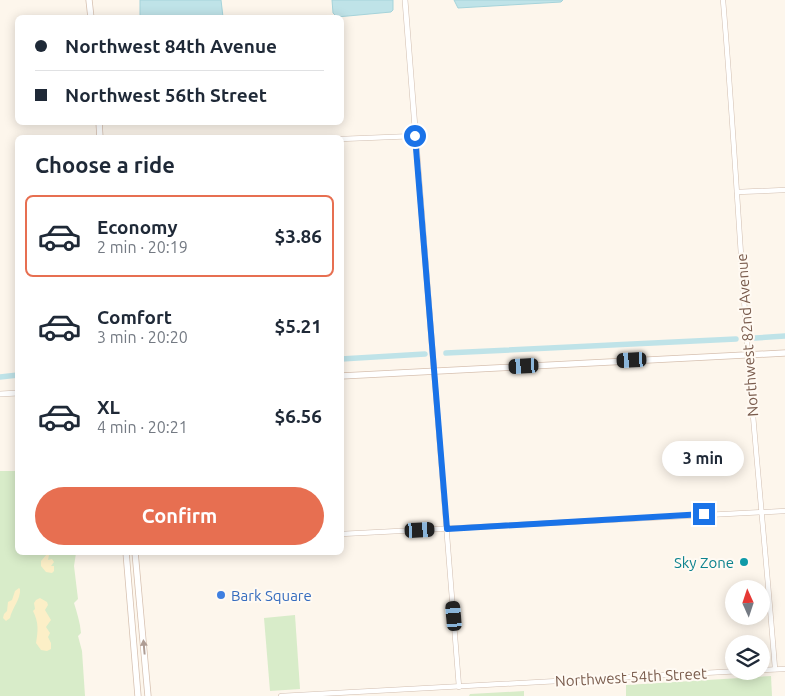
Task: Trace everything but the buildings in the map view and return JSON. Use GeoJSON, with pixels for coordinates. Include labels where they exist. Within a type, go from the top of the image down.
{"type":"FeatureCollection","features":[{"type":"Feature","properties":{"kind":"main road"},"geometry":{"type":"LineString","coordinates":[[89,0],[91,15]]}},
{"type":"Feature","properties":{"kind":"main road"},"geometry":{"type":"LineString","coordinates":[[344,376],[785,352]]}},
{"type":"Feature","properties":{"kind":"main road"},"geometry":{"type":"LineString","coordinates":[[126,555],[138,696]]}},
{"type":"Feature","properties":{"kind":"main road"},"geometry":{"type":"LineString","coordinates":[[135,555],[148,696]]}},
{"type":"Feature","properties":{"kind":"street"},"geometry":{"type":"LineString","coordinates":[[405,0],[459,687]]}},
{"type":"Feature","properties":{"kind":"street","name":"Northwest 82nd Avenue"},"geometry":{"type":"LineString","coordinates":[[723,0],[748,354],[766,543],[775,669]]}},
{"type":"Feature","properties":{"kind":"street"},"geometry":{"type":"LineString","coordinates":[[344,139],[415,136]]}},
{"type":"Feature","properties":{"kind":"street"},"geometry":{"type":"LineString","coordinates":[[737,192],[785,190]]}},
{"type":"Feature","properties":{"kind":"street"},"geometry":{"type":"LineString","coordinates":[[0,394],[15,393]]}},
{"type":"Feature","properties":{"kind":"street"},"geometry":{"type":"LineString","coordinates":[[344,534],[785,511]]}},
{"type":"Feature","properties":{"kind":"street"},"geometry":{"type":"LineString","coordinates":[[770,669],[785,669]]}},
{"type":"Feature","properties":{"kind":"street","name":"Northwest 54th Street"},"geometry":{"type":"LineString","coordinates":[[281,696],[725,672]]}},
{"type":"Feature","properties":{"kind":"green space"},"geometry":{"type":"Polygon","coordinates":[[[0,471],[15,471],[15,555],[76,555],[74,566],[78,599],[74,603],[81,629],[81,633],[78,636],[82,651],[85,696],[0,696],[0,471]]]}},
{"type":"Feature","properties":{"kind":"green space"},"geometry":{"type":"Polygon","coordinates":[[[295,615],[300,689],[270,691],[264,618],[295,615]]]}},
{"type":"Feature","properties":{"kind":"green space"},"geometry":{"type":"Polygon","coordinates":[[[770,676],[772,696],[626,696],[626,685],[725,679],[770,680],[770,676]]]}},
{"type":"Feature","properties":{"kind":"green space"},"geometry":{"type":"Polygon","coordinates":[[[524,691],[524,696],[469,696],[470,694],[524,691]]]}},
{"type":"Feature","properties":{"kind":"sand"},"geometry":{"type":"Polygon","coordinates":[[[46,555],[49,555],[48,560],[52,559],[54,562],[51,566],[54,566],[54,571],[52,573],[46,572],[41,566],[41,561],[46,555]]]}},
{"type":"Feature","properties":{"kind":"sand"},"geometry":{"type":"Polygon","coordinates":[[[19,588],[18,600],[10,618],[6,621],[3,618],[7,611],[8,602],[12,600],[15,591],[19,588]]]}},
{"type":"Feature","properties":{"kind":"sand"},"geometry":{"type":"Polygon","coordinates":[[[40,598],[47,602],[48,605],[45,610],[51,620],[46,627],[50,633],[48,637],[51,643],[51,649],[47,651],[41,650],[36,643],[37,627],[33,611],[35,609],[34,603],[40,598]]]}},
{"type":"Feature","properties":{"kind":"water"},"geometry":{"type":"Polygon","coordinates":[[[140,0],[221,0],[223,15],[140,15],[140,0]]]}},
{"type":"Feature","properties":{"kind":"water"},"geometry":{"type":"Polygon","coordinates":[[[332,0],[393,0],[393,10],[391,12],[344,16],[333,13],[332,0]]]}},
{"type":"Feature","properties":{"kind":"water"},"geometry":{"type":"Polygon","coordinates":[[[454,0],[563,0],[561,2],[458,8],[454,0]]]}},
{"type":"Feature","properties":{"kind":"waterway"},"geometry":{"type":"LineString","coordinates":[[755,338],[785,336]]}},
{"type":"Feature","properties":{"kind":"waterway"},"geometry":{"type":"LineString","coordinates":[[446,353],[736,339]]}},
{"type":"Feature","properties":{"kind":"waterway"},"geometry":{"type":"LineString","coordinates":[[344,359],[425,354]]}},
{"type":"Feature","properties":{"kind":"waterway"},"geometry":{"type":"LineString","coordinates":[[0,377],[15,375]]}},
{"type":"Feature","properties":{"kind":"place","name":"Sky Zone"},"geometry":{"type":"Point","coordinates":[744,562]}},
{"type":"Feature","properties":{"kind":"place","name":"Bark Square"},"geometry":{"type":"Point","coordinates":[221,595]}},
{"type":"Feature","properties":{"kind":"route"},"geometry":{"type":"LineString","coordinates":[[415,136],[447,529],[704,514]]}}]}
